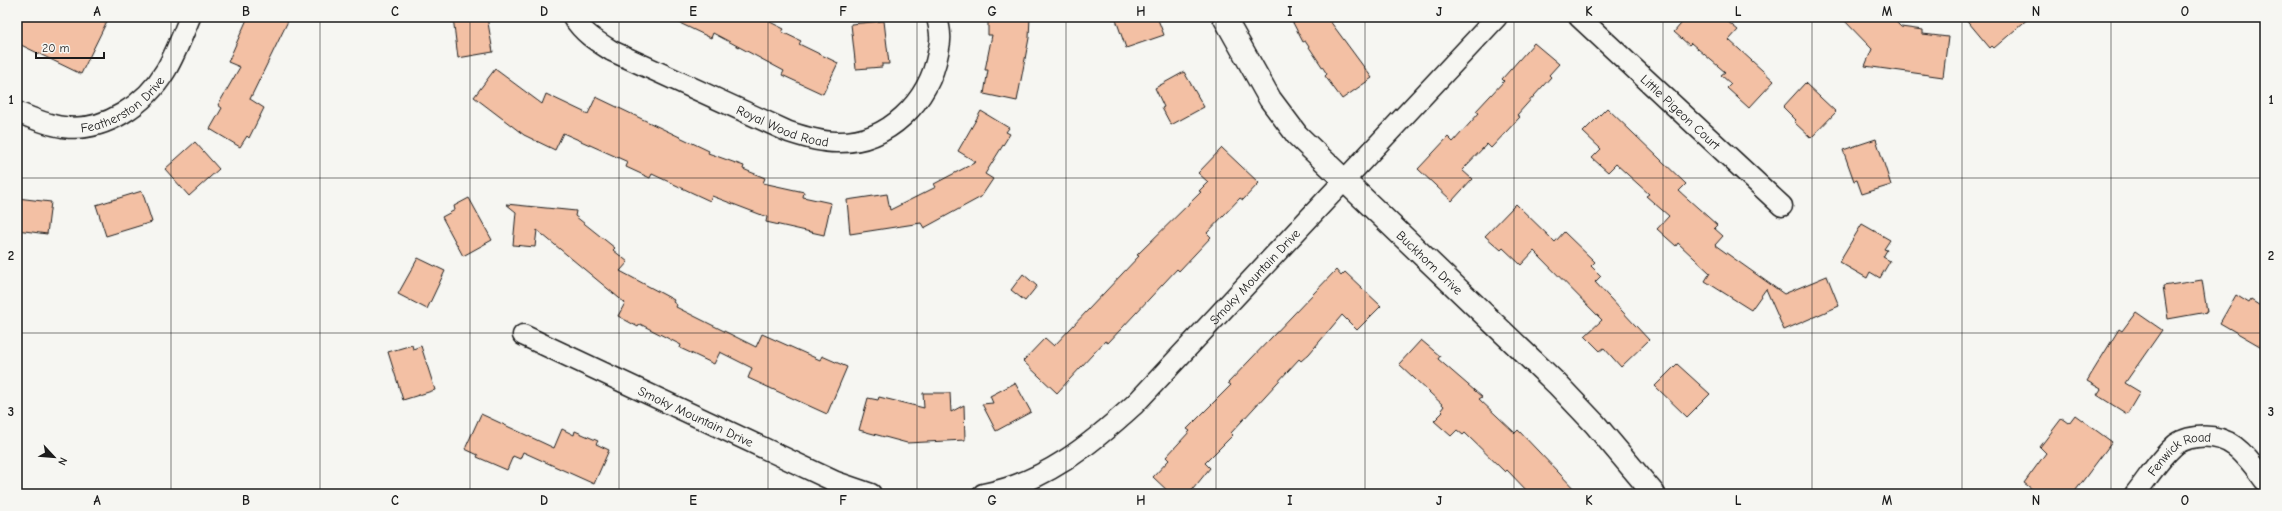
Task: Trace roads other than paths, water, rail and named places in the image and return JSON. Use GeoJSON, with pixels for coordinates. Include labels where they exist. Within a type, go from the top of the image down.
{"type":"FeatureCollection","features":[{"type":"Feature","properties":{"kind":"street","name":"Featherston Drive"},"geometry":{"type":"LineString","coordinates":[[17,112],[64,128],[96,125],[115,118],[134,105],[153,87],[166,70],[190,17]]}},
{"type":"Feature","properties":{"kind":"street","name":"Royal Wood Road"},"geometry":{"type":"LineString","coordinates":[[573,17],[581,29],[593,40],[612,51],[789,132],[810,139],[838,142],[866,138],[888,128],[908,113],[923,92],[935,66],[941,36],[937,17]]}},
{"type":"Feature","properties":{"kind":"street","name":"Buckhorn Drive"},"geometry":{"type":"LineString","coordinates":[[1224,17],[1270,99],[1297,135],[1557,384],[1595,424],[1654,494]]}},
{"type":"Feature","properties":{"kind":"street","name":"Smoky Mountain Drive"},"geometry":{"type":"LineString","coordinates":[[983,494],[1025,482],[1058,466],[1091,443],[1135,404],[1497,17]]}},
{"type":"Feature","properties":{"kind":"street","name":"Little Pigeon Court"},"geometry":{"type":"LineString","coordinates":[[1579,17],[1782,206]]}},
{"type":"Feature","properties":{"kind":"street","name":"Smoky Mountain Drive"},"geometry":{"type":"LineString","coordinates":[[523,335],[836,482],[871,494]]}},
{"type":"Feature","properties":{"kind":"street","name":"Fenwick Road"},"geometry":{"type":"LineString","coordinates":[[2135,494],[2172,447],[2187,438],[2203,436],[2219,437],[2234,444],[2265,481]]}}]}
